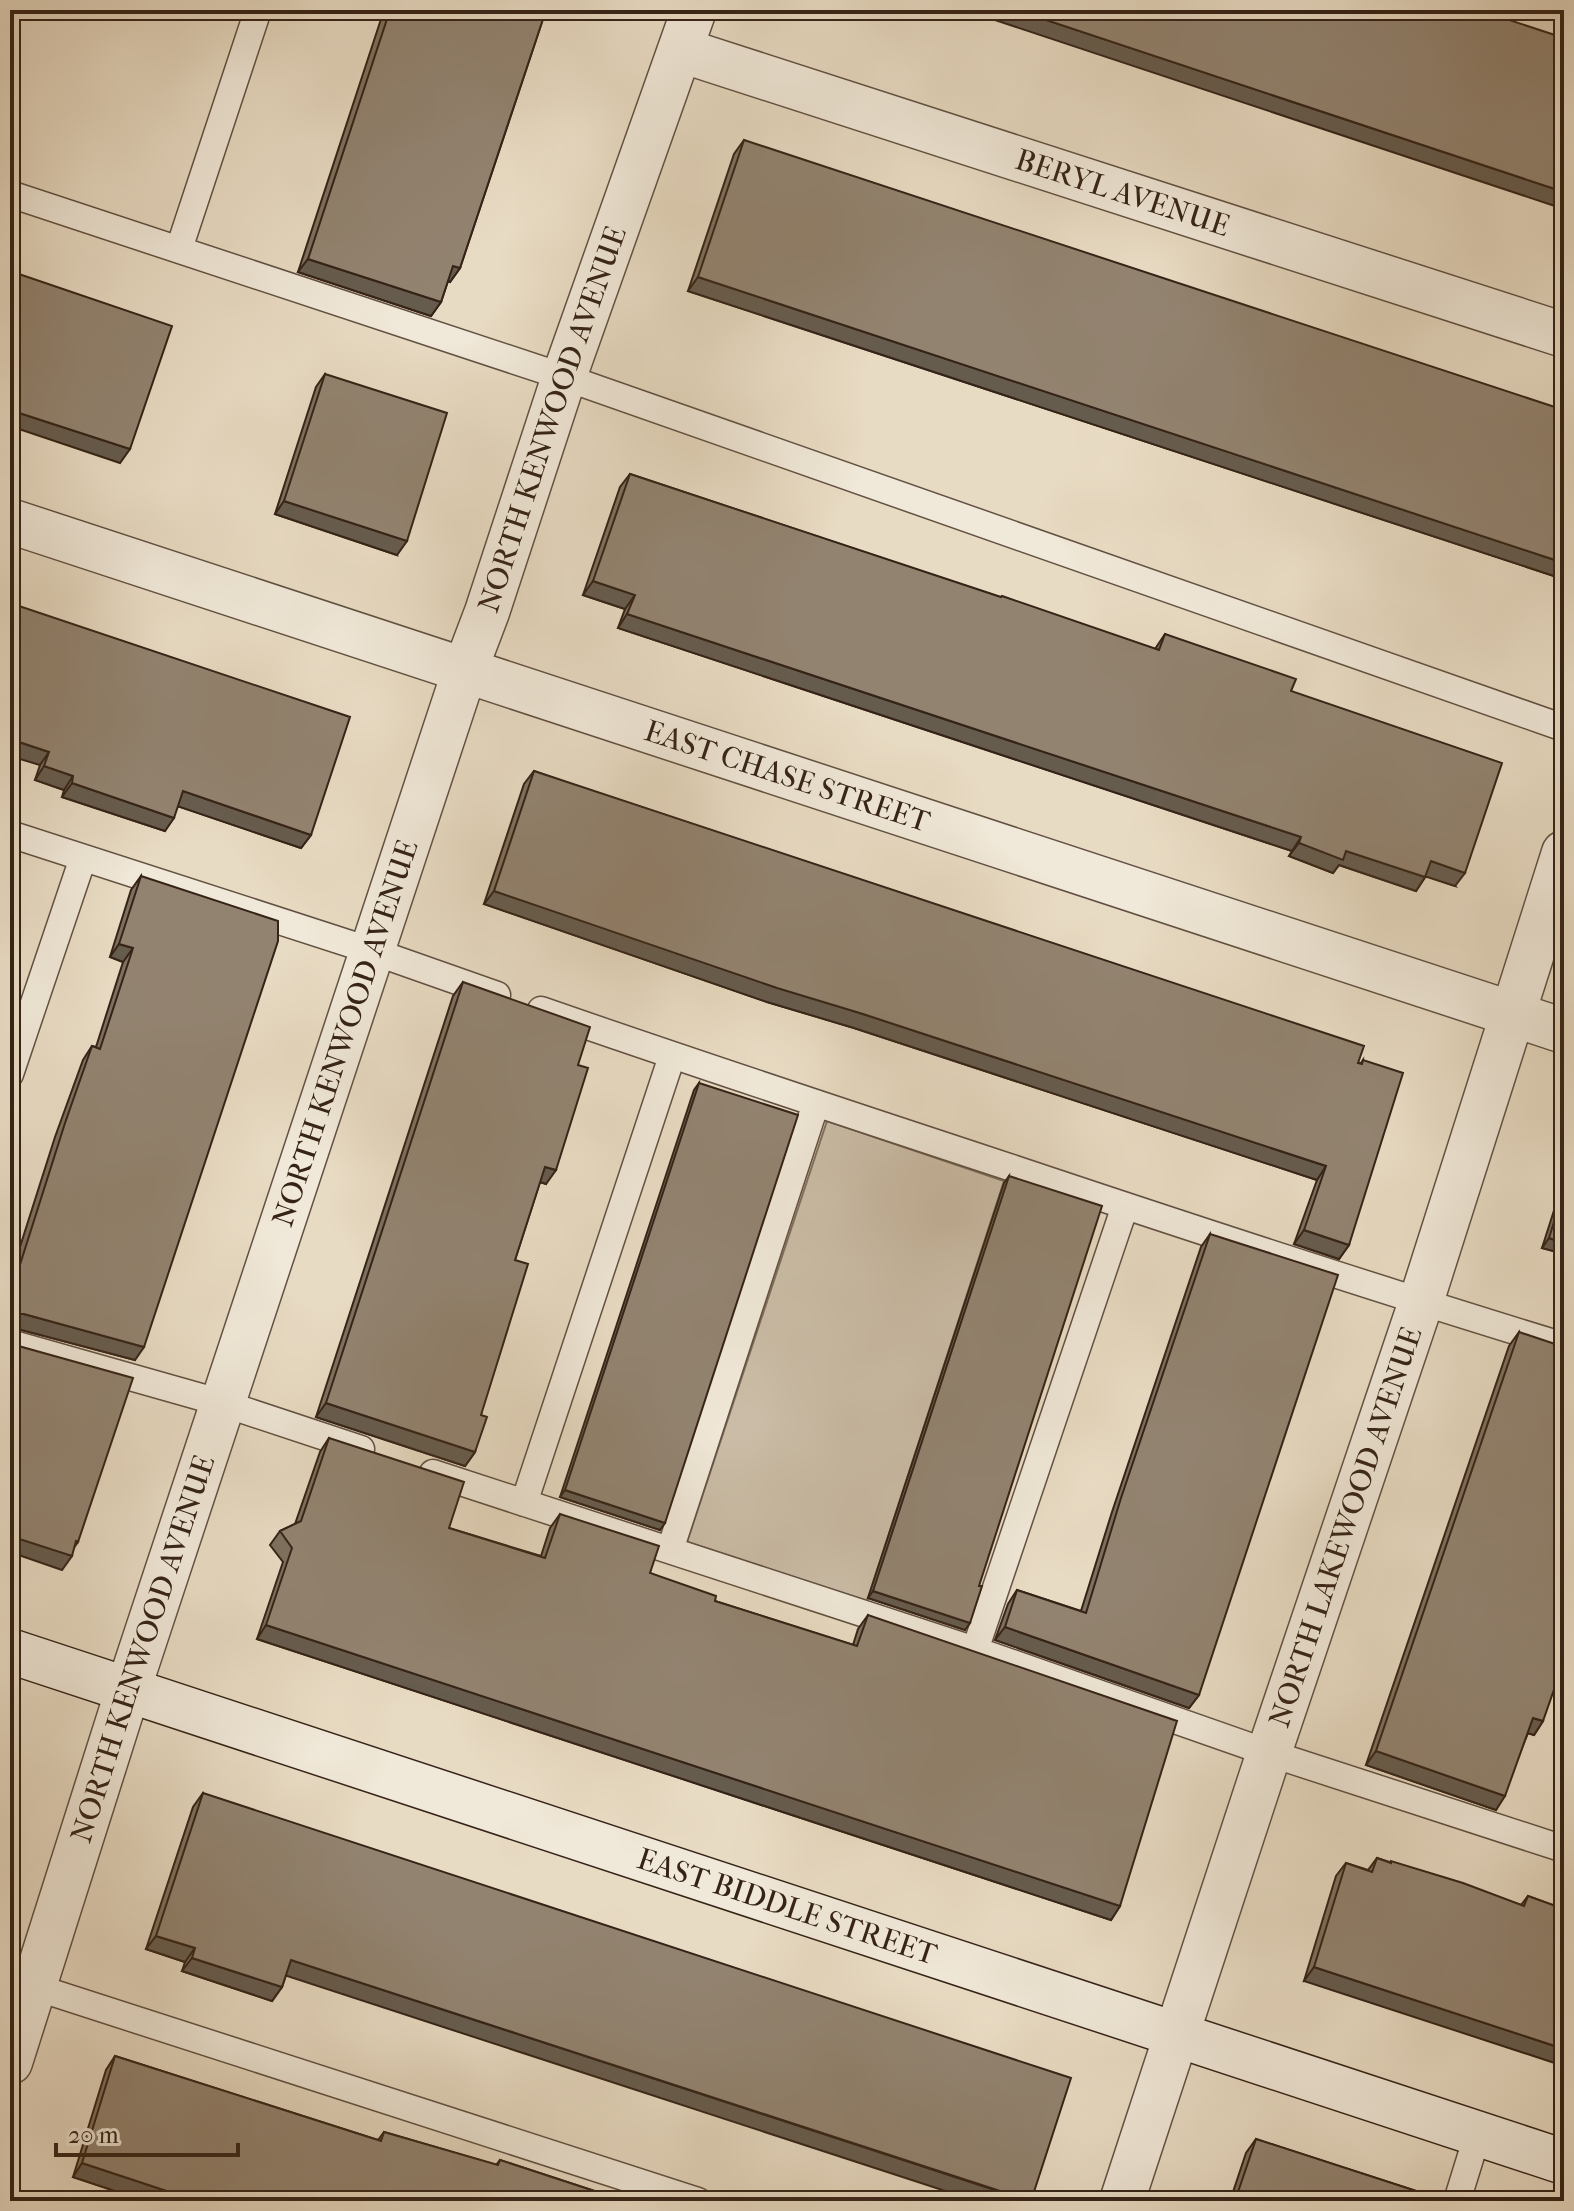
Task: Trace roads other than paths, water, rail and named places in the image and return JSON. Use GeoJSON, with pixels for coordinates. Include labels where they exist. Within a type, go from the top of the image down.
{"type":"FeatureCollection","features":[{"type":"Feature","properties":{"kind":"street","name":"BERYL AVENUE"},"geometry":{"type":"LineString","coordinates":[[687,30],[1564,335]]}},
{"type":"Feature","properties":{"kind":"street","name":"NORTH KENWOOD AVENUE"},"geometry":{"type":"LineString","coordinates":[[10,2062],[128,1690],[465,670],[564,377],[687,30]]}},
{"type":"Feature","properties":{"kind":"street","name":"EAST CHASE STREET"},"geometry":{"type":"LineString","coordinates":[[10,521],[1564,1031]]}},
{"type":"Feature","properties":{"kind":"street","name":"NORTH LAKEWOOD AVENUE"},"geometry":{"type":"LineString","coordinates":[[1122,2201],[1421,1302],[1564,853]]}},
{"type":"Feature","properties":{"kind":"street","name":"EAST BIDDLE STREET"},"geometry":{"type":"LineString","coordinates":[[10,1651],[1564,2162]]}},
{"type":"Feature","properties":{"kind":"lane"},"geometry":{"type":"LineString","coordinates":[[179,249],[258,10]]}},
{"type":"Feature","properties":{"kind":"lane"},"geometry":{"type":"LineString","coordinates":[[10,194],[564,377],[1564,728]]}},
{"type":"Feature","properties":{"kind":"lane"},"geometry":{"type":"LineString","coordinates":[[10,834],[372,951],[672,1056],[1125,1206],[1564,1346]]}},
{"type":"Feature","properties":{"kind":"lane"},"geometry":{"type":"LineString","coordinates":[[10,1074],[83,858]]}},
{"type":"Feature","properties":{"kind":"lane"},"geometry":{"type":"LineString","coordinates":[[524,1503],[672,1056]]}},
{"type":"Feature","properties":{"kind":"lane"},"geometry":{"type":"LineString","coordinates":[[670,1550],[816,1103]]}},
{"type":"Feature","properties":{"kind":"lane"},"geometry":{"type":"LineString","coordinates":[[975,1650],[1125,1206]]}},
{"type":"Feature","properties":{"kind":"lane"},"geometry":{"type":"LineString","coordinates":[[10,1343],[222,1403],[975,1650],[1269,1753],[1564,1849]]}},
{"type":"Feature","properties":{"kind":"lane"},"geometry":{"type":"LineString","coordinates":[[35,1987],[698,2201]]}},
{"type":"Feature","properties":{"kind":"lane"},"geometry":{"type":"LineString","coordinates":[[1457,2201],[1478,2133]]}}]}
